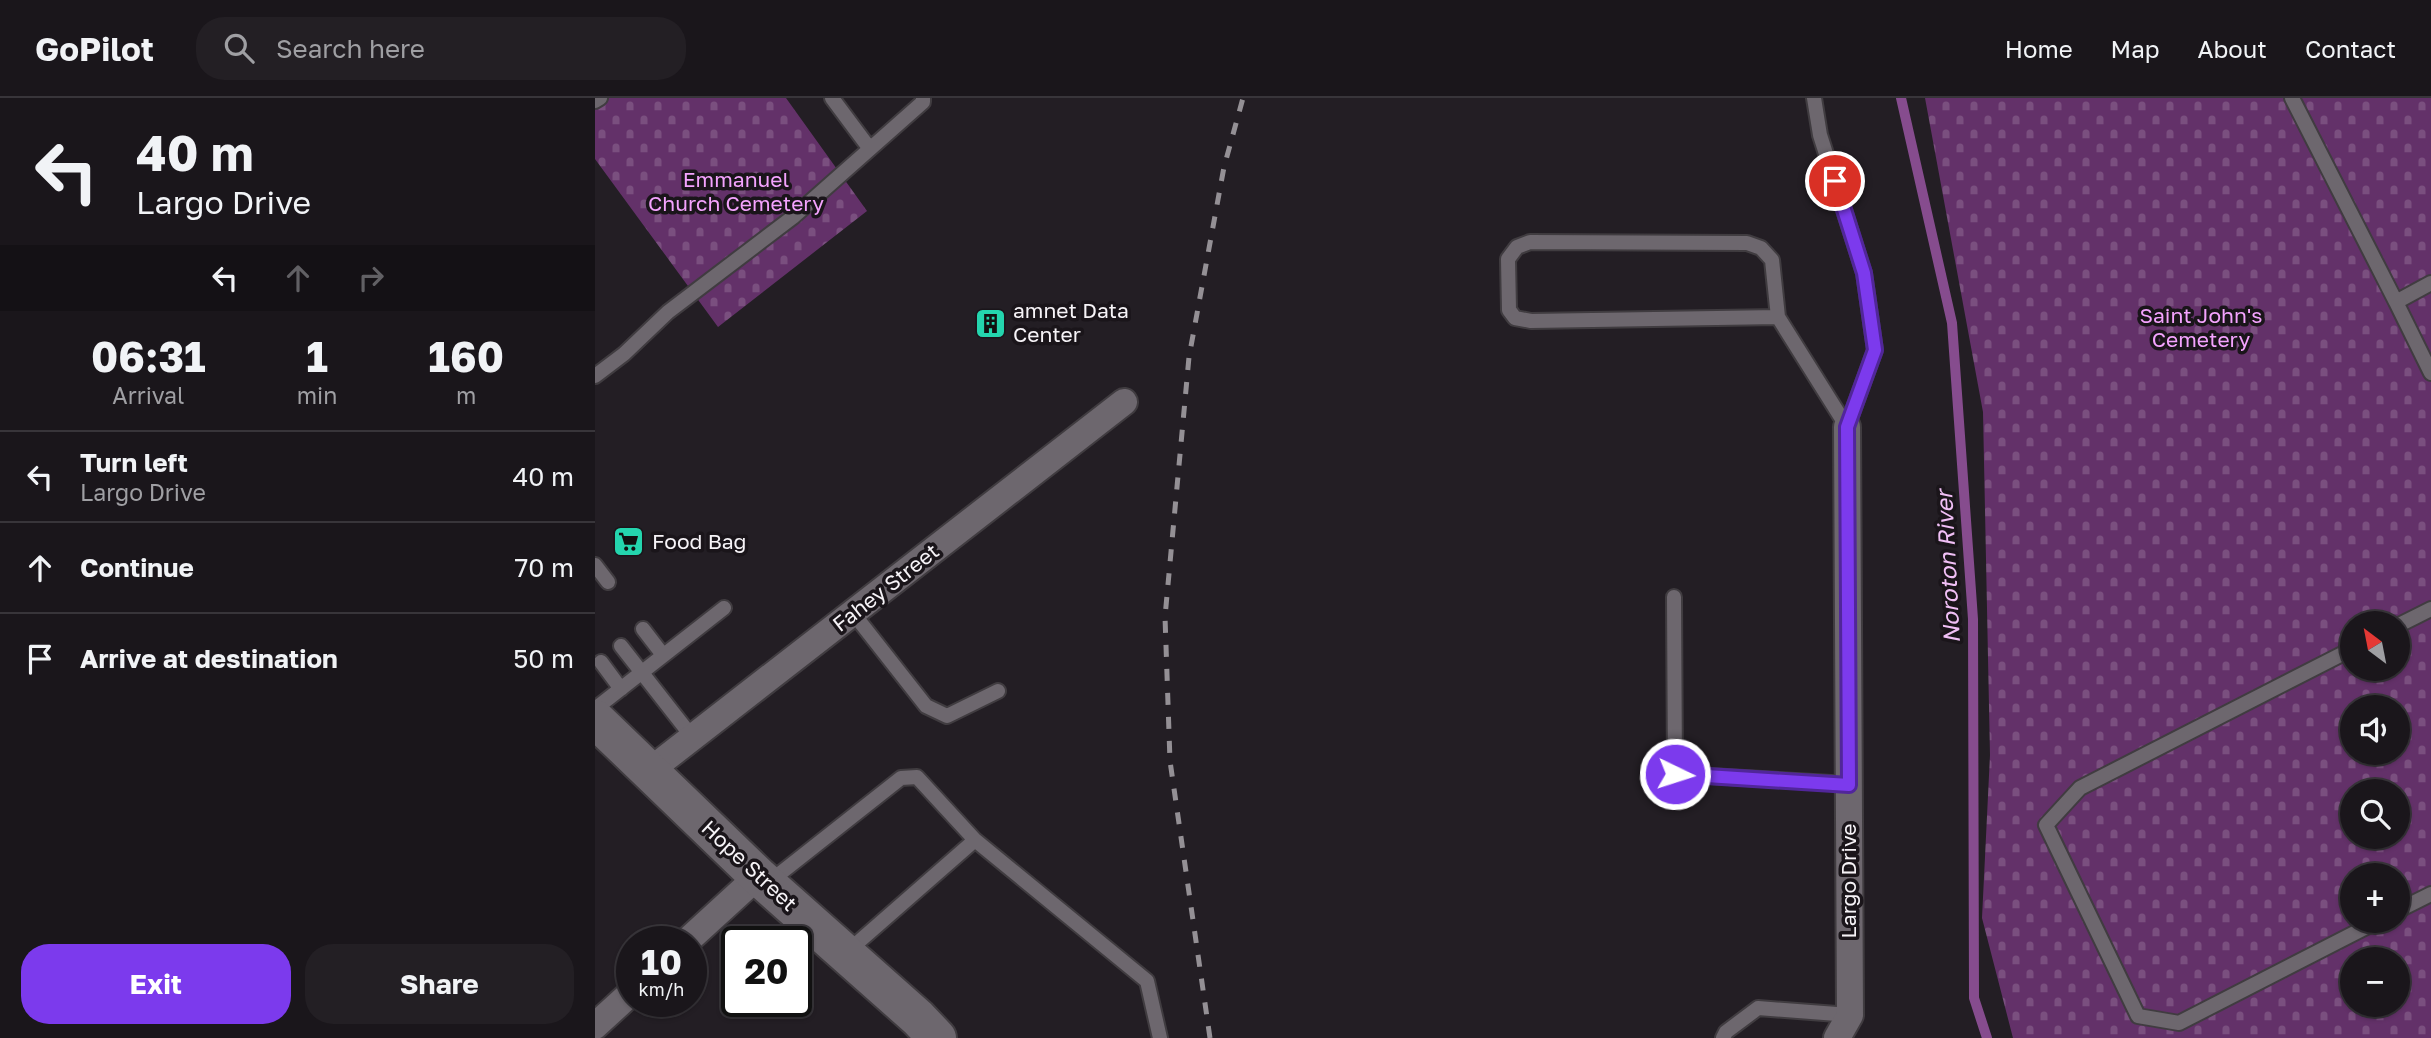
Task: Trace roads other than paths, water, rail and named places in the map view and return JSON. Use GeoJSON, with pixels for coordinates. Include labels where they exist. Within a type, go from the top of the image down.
{"type":"FeatureCollection","features":[{"type":"Feature","properties":{"kind":"main road","name":"Hope Street"},"geometry":{"type":"LineString","coordinates":[[595,719],[763,880],[937,1038]]}},
{"type":"Feature","properties":{"kind":"street","name":"Fahey Street"},"geometry":{"type":"LineString","coordinates":[[648,772],[1124,402]]}},
{"type":"Feature","properties":{"kind":"street","name":"Largo Drive"},"geometry":{"type":"LineString","coordinates":[[1844,1027],[1849,785],[1847,427]]}},
{"type":"Feature","properties":{"kind":"street"},"geometry":{"type":"LineString","coordinates":[[707,926],[763,880]]}},
{"type":"Feature","properties":{"kind":"street"},"geometry":{"type":"LineString","coordinates":[[595,1026],[616,1007]]}},
{"type":"Feature","properties":{"kind":"lane"},"geometry":{"type":"LineString","coordinates":[[595,101],[600,98]]}},
{"type":"Feature","properties":{"kind":"lane"},"geometry":{"type":"LineString","coordinates":[[832,98],[870,149]]}},
{"type":"Feature","properties":{"kind":"lane"},"geometry":{"type":"LineString","coordinates":[[595,376],[624,355],[668,312],[793,217],[923,102],[923,98]]}},
{"type":"Feature","properties":{"kind":"lane"},"geometry":{"type":"LineString","coordinates":[[1814,98],[1820,135],[1864,273],[1875,350],[1847,427]]}},
{"type":"Feature","properties":{"kind":"lane"},"geometry":{"type":"LineString","coordinates":[[2293,98],[2431,373]]}},
{"type":"Feature","properties":{"kind":"lane"},"geometry":{"type":"LineString","coordinates":[[1778,317],[1531,321],[1515,318],[1510,310],[1508,259],[1517,247],[1530,242],[1747,243],[1761,248],[1772,260],[1778,317],[1847,427]]}},
{"type":"Feature","properties":{"kind":"lane"},"geometry":{"type":"LineString","coordinates":[[2396,302],[2431,283]]}},
{"type":"Feature","properties":{"kind":"lane"},"geometry":{"type":"LineString","coordinates":[[595,565],[608,582]]}},
{"type":"Feature","properties":{"kind":"lane"},"geometry":{"type":"LineString","coordinates":[[1674,597],[1675,774],[1849,785]]}},
{"type":"Feature","properties":{"kind":"lane"},"geometry":{"type":"LineString","coordinates":[[595,709],[724,608]]}},
{"type":"Feature","properties":{"kind":"lane"},"geometry":{"type":"LineString","coordinates":[[2410,620],[2431,609]]}},
{"type":"Feature","properties":{"kind":"lane"},"geometry":{"type":"LineString","coordinates":[[853,613],[926,706],[947,716],[998,691]]}},
{"type":"Feature","properties":{"kind":"lane"},"geometry":{"type":"LineString","coordinates":[[643,629],[663,655]]}},
{"type":"Feature","properties":{"kind":"lane"},"geometry":{"type":"LineString","coordinates":[[621,646],[693,738]]}},
{"type":"Feature","properties":{"kind":"lane"},"geometry":{"type":"LineString","coordinates":[[2340,655],[2080,788],[2046,825],[2138,1016],[2179,1023],[2355,933]]}},
{"type":"Feature","properties":{"kind":"lane"},"geometry":{"type":"LineString","coordinates":[[601,662],[621,689]]}},
{"type":"Feature","properties":{"kind":"lane"},"geometry":{"type":"LineString","coordinates":[[763,880],[901,778],[917,777],[975,840],[1147,981],[1160,1038]]}},
{"type":"Feature","properties":{"kind":"lane"},"geometry":{"type":"LineString","coordinates":[[845,953],[975,840]]}},
{"type":"Feature","properties":{"kind":"lane"},"geometry":{"type":"LineString","coordinates":[[2410,904],[2431,894]]}},
{"type":"Feature","properties":{"kind":"lane"},"geometry":{"type":"LineString","coordinates":[[1723,1038],[1726,1032],[1758,1008],[1844,1027]]}},
{"type":"Feature","properties":{"kind":"waterway","name":"Noroton River"},"geometry":{"type":"LineString","coordinates":[[1901,98],[1952,323],[1973,619],[1974,998],[1987,1038]]}},
{"type":"Feature","properties":{"kind":"railway"},"geometry":{"type":"LineString","coordinates":[[1210,1038],[1170,761],[1165,617],[1189,357],[1224,167],[1243,98]]}},
{"type":"Feature","properties":{"kind":"place","name":"amnet Data Center"},"geometry":{"type":"Point","coordinates":[990,323]}},
{"type":"Feature","properties":{"kind":"place","name":"Food Bag"},"geometry":{"type":"Point","coordinates":[629,542]}},
{"type":"Feature","properties":{"kind":"park label","name":"Emmanuel Church Cemetery"},"geometry":{"type":"Point","coordinates":[736,192]}},
{"type":"Feature","properties":{"kind":"park label","name":"Saint John's Cemetery"},"geometry":{"type":"Point","coordinates":[2201,328]}}]}
